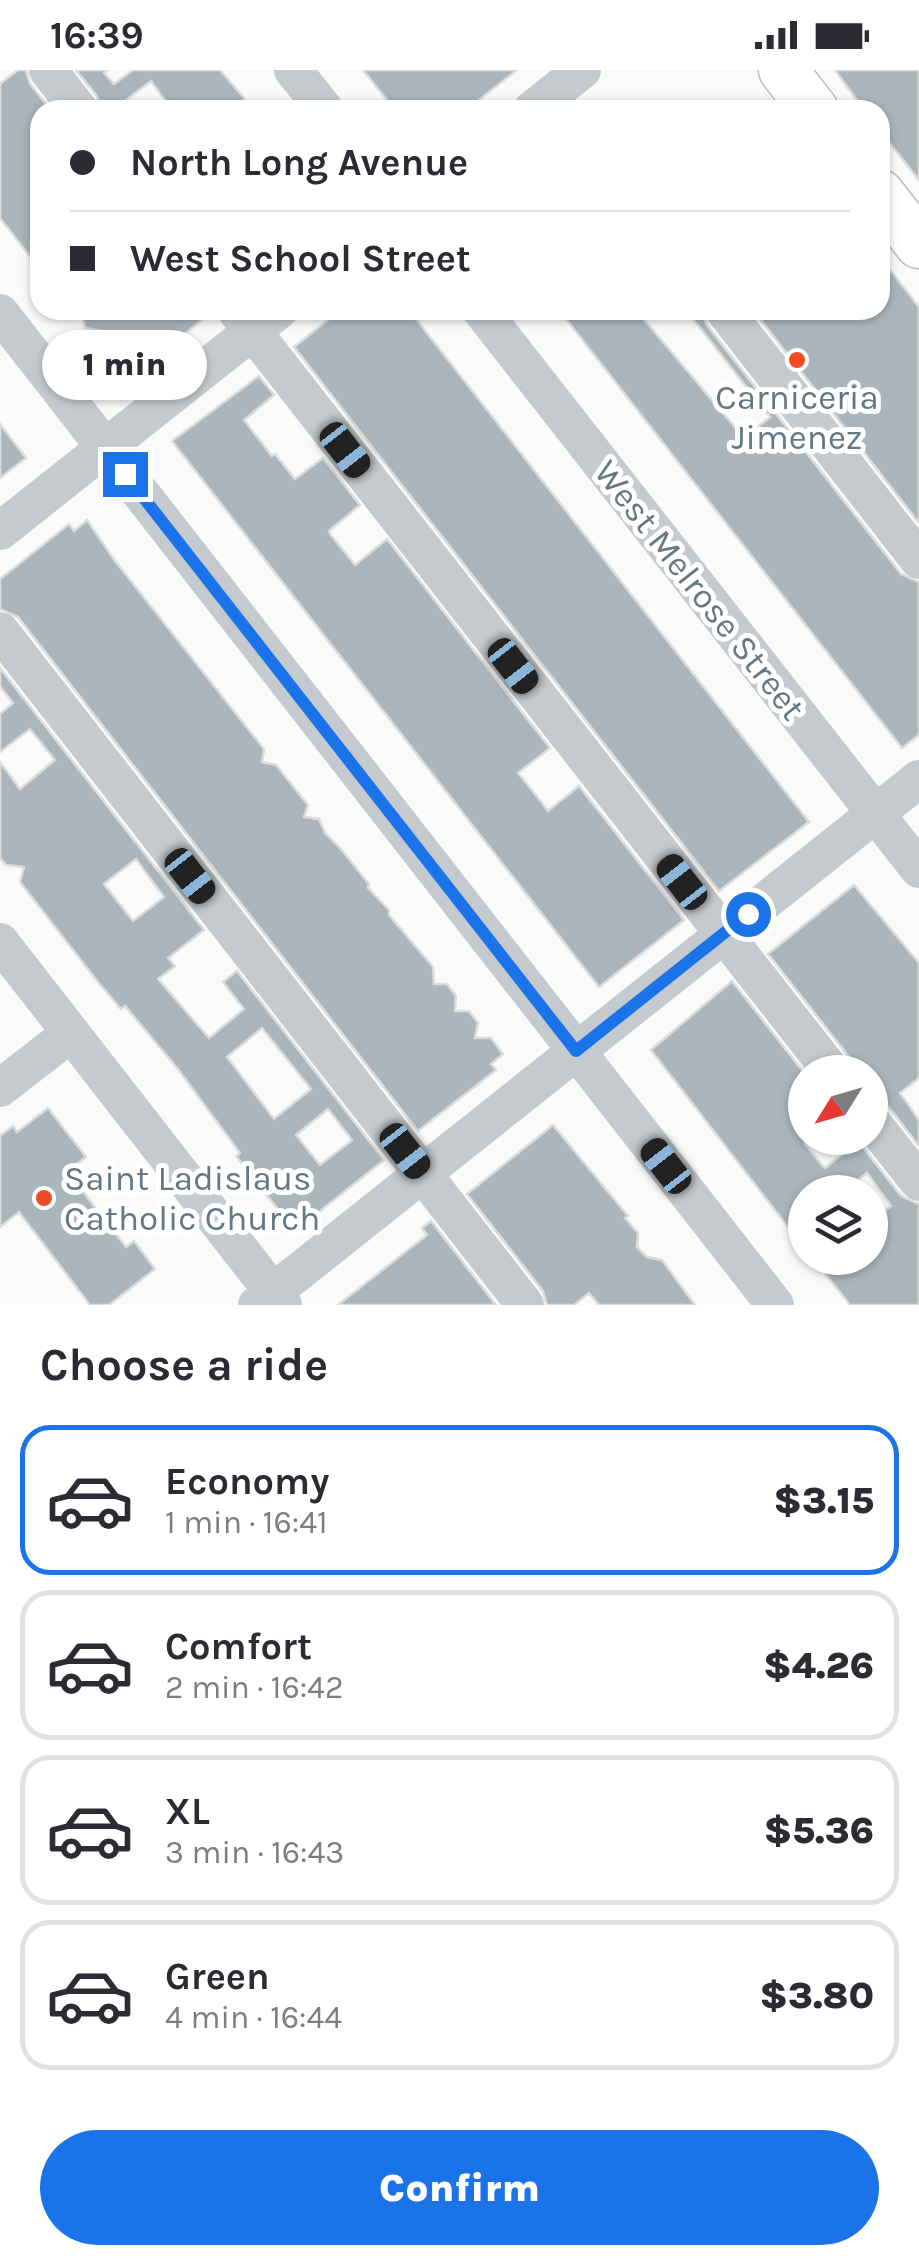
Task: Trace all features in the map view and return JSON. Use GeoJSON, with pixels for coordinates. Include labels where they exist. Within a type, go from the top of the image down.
{"type":"FeatureCollection","features":[{"type":"Feature","properties":{"kind":"main road"},"geometry":{"type":"LineString","coordinates":[[783,70],[806,100]]}},
{"type":"Feature","properties":{"kind":"main road"},"geometry":{"type":"LineString","coordinates":[[890,207],[919,244]]}},
{"type":"Feature","properties":{"kind":"street"},"geometry":{"type":"LineString","coordinates":[[48,70],[72,100]]}},
{"type":"Feature","properties":{"kind":"street"},"geometry":{"type":"LineString","coordinates":[[293,70],[316,100]]}},
{"type":"Feature","properties":{"kind":"street"},"geometry":{"type":"LineString","coordinates":[[0,313],[774,1305]]}},
{"type":"Feature","properties":{"kind":"street"},"geometry":{"type":"LineString","coordinates":[[0,531],[105,448],[253,320]]}},
{"type":"Feature","properties":{"kind":"street"},"geometry":{"type":"LineString","coordinates":[[258,320],[723,935],[818,1055]]}},
{"type":"Feature","properties":{"kind":"street","name":"West Melrose Street"},"geometry":{"type":"LineString","coordinates":[[489,320],[919,869]]}},
{"type":"Feature","properties":{"kind":"street"},"geometry":{"type":"LineString","coordinates":[[732,320],[919,560]]}},
{"type":"Feature","properties":{"kind":"street"},"geometry":{"type":"LineString","coordinates":[[0,631],[525,1305]]}},
{"type":"Feature","properties":{"kind":"street"},"geometry":{"type":"LineString","coordinates":[[0,942],[271,1301],[422,1174],[919,778]]}},
{"type":"Feature","properties":{"kind":"street"},"geometry":{"type":"LineString","coordinates":[[0,1088],[70,1033]]}},
{"type":"Feature","properties":{"kind":"street"},"geometry":{"type":"LineString","coordinates":[[888,1143],[919,1182]]}},
{"type":"Feature","properties":{"kind":"building"},"geometry":{"type":"Polygon","coordinates":[[[18,70],[26,70],[30,84],[43,100],[30,100],[30,256],[0,218],[0,84],[18,70]]]}},
{"type":"Feature","properties":{"kind":"building"},"geometry":{"type":"Polygon","coordinates":[[[76,70],[108,70],[104,73],[114,84],[133,70],[220,70],[244,98],[165,100],[151,81],[126,100],[98,100],[76,70]]]}},
{"type":"Feature","properties":{"kind":"building"},"geometry":{"type":"Polygon","coordinates":[[[363,70],[517,70],[479,100],[387,100],[363,70]]]}},
{"type":"Feature","properties":{"kind":"building"},"geometry":{"type":"Polygon","coordinates":[[[835,70],[919,70],[919,180],[890,144],[890,100],[857,100],[835,70]]]}},
{"type":"Feature","properties":{"kind":"building"},"geometry":{"type":"Polygon","coordinates":[[[890,270],[919,307],[919,523],[761,320],[890,320],[890,270]]]}},
{"type":"Feature","properties":{"kind":"building"},"geometry":{"type":"Polygon","coordinates":[[[83,320],[202,320],[125,383],[104,357],[131,336],[85,328],[83,320]]]}},
{"type":"Feature","properties":{"kind":"building"},"geometry":{"type":"Polygon","coordinates":[[[328,320],[417,320],[809,822],[719,891],[294,347],[328,320]]]}},
{"type":"Feature","properties":{"kind":"building"},"geometry":{"type":"Polygon","coordinates":[[[567,320],[644,320],[744,438],[770,417],[694,320],[705,320],[901,574],[919,582],[919,735],[902,748],[567,320]]]}},
{"type":"Feature","properties":{"kind":"building"},"geometry":{"type":"Polygon","coordinates":[[[259,376],[274,395],[244,420],[272,456],[275,454],[295,479],[323,458],[360,505],[330,534],[355,565],[387,539],[550,748],[518,773],[548,811],[579,786],[684,920],[599,987],[172,441],[259,376]]]}},
{"type":"Feature","properties":{"kind":"building"},"geometry":{"type":"Polygon","coordinates":[[[0,424],[26,458],[0,478],[0,424]]]}},
{"type":"Feature","properties":{"kind":"building"},"geometry":{"type":"Polygon","coordinates":[[[87,520],[264,749],[262,762],[276,765],[308,805],[304,817],[319,819],[325,833],[433,967],[434,984],[447,984],[456,996],[455,1011],[469,1011],[478,1023],[475,1038],[491,1038],[503,1054],[491,1064],[496,1070],[418,1131],[18,617],[0,609],[0,579],[69,524],[74,531],[87,520]]]}},
{"type":"Feature","properties":{"kind":"building"},"geometry":{"type":"Polygon","coordinates":[[[0,668],[204,930],[168,958],[175,966],[158,979],[209,1038],[244,1009],[223,982],[237,971],[384,1160],[295,1231],[236,1156],[240,1153],[178,1069],[125,1006],[121,1009],[98,982],[20,882],[24,867],[6,865],[0,858],[0,762],[20,789],[55,760],[30,729],[0,752],[0,714],[13,703],[0,686],[0,668]],[[136,859],[104,884],[133,921],[164,897],[136,859]],[[262,1028],[227,1057],[274,1119],[311,1089],[262,1028]],[[328,1109],[296,1135],[320,1165],[352,1140],[328,1109]]]}},
{"type":"Feature","properties":{"kind":"building"},"geometry":{"type":"Polygon","coordinates":[[[854,885],[919,963],[919,1078],[900,1093],[919,1120],[919,1146],[888,1106],[888,1055],[848,1055],[768,954],[854,885]]]}},
{"type":"Feature","properties":{"kind":"building"},"geometry":{"type":"Polygon","coordinates":[[[732,981],[790,1055],[788,1155],[814,1155],[825,1168],[841,1155],[869,1155],[885,1175],[788,1175],[788,1227],[651,1050],[732,981]]]}},
{"type":"Feature","properties":{"kind":"building","name":"Saint Ladislaus Catholic Church"},"geometry":{"type":"Polygon","coordinates":[[[48,1108],[86,1157],[69,1170],[77,1184],[126,1247],[134,1241],[155,1269],[109,1305],[90,1305],[19,1212],[0,1227],[0,1136],[13,1126],[17,1132],[48,1108]]]}},
{"type":"Feature","properties":{"kind":"building"},"geometry":{"type":"Polygon","coordinates":[[[553,1125],[628,1216],[625,1218],[638,1233],[637,1247],[647,1257],[662,1260],[695,1305],[599,1305],[589,1293],[574,1305],[547,1305],[543,1291],[467,1194],[553,1125]]]}},
{"type":"Feature","properties":{"kind":"building"},"geometry":{"type":"Polygon","coordinates":[[[888,1179],[901,1196],[919,1204],[919,1305],[850,1305],[826,1275],[888,1275],[888,1179]]]}},
{"type":"Feature","properties":{"kind":"building"},"geometry":{"type":"Polygon","coordinates":[[[431,1221],[496,1305],[338,1305],[427,1235],[422,1228],[431,1221]]]}},
{"type":"Feature","properties":{"kind":"place","name":"Carniceria Jimenez"},"geometry":{"type":"Point","coordinates":[797,360]}},
{"type":"Feature","properties":{"kind":"place","name":"Saint Ladislaus Catholic Church"},"geometry":{"type":"Point","coordinates":[44,1198]}},
{"type":"Feature","properties":{"kind":"route"},"geometry":{"type":"LineString","coordinates":[[125,474],[576,1051],[748,914]]}}]}
